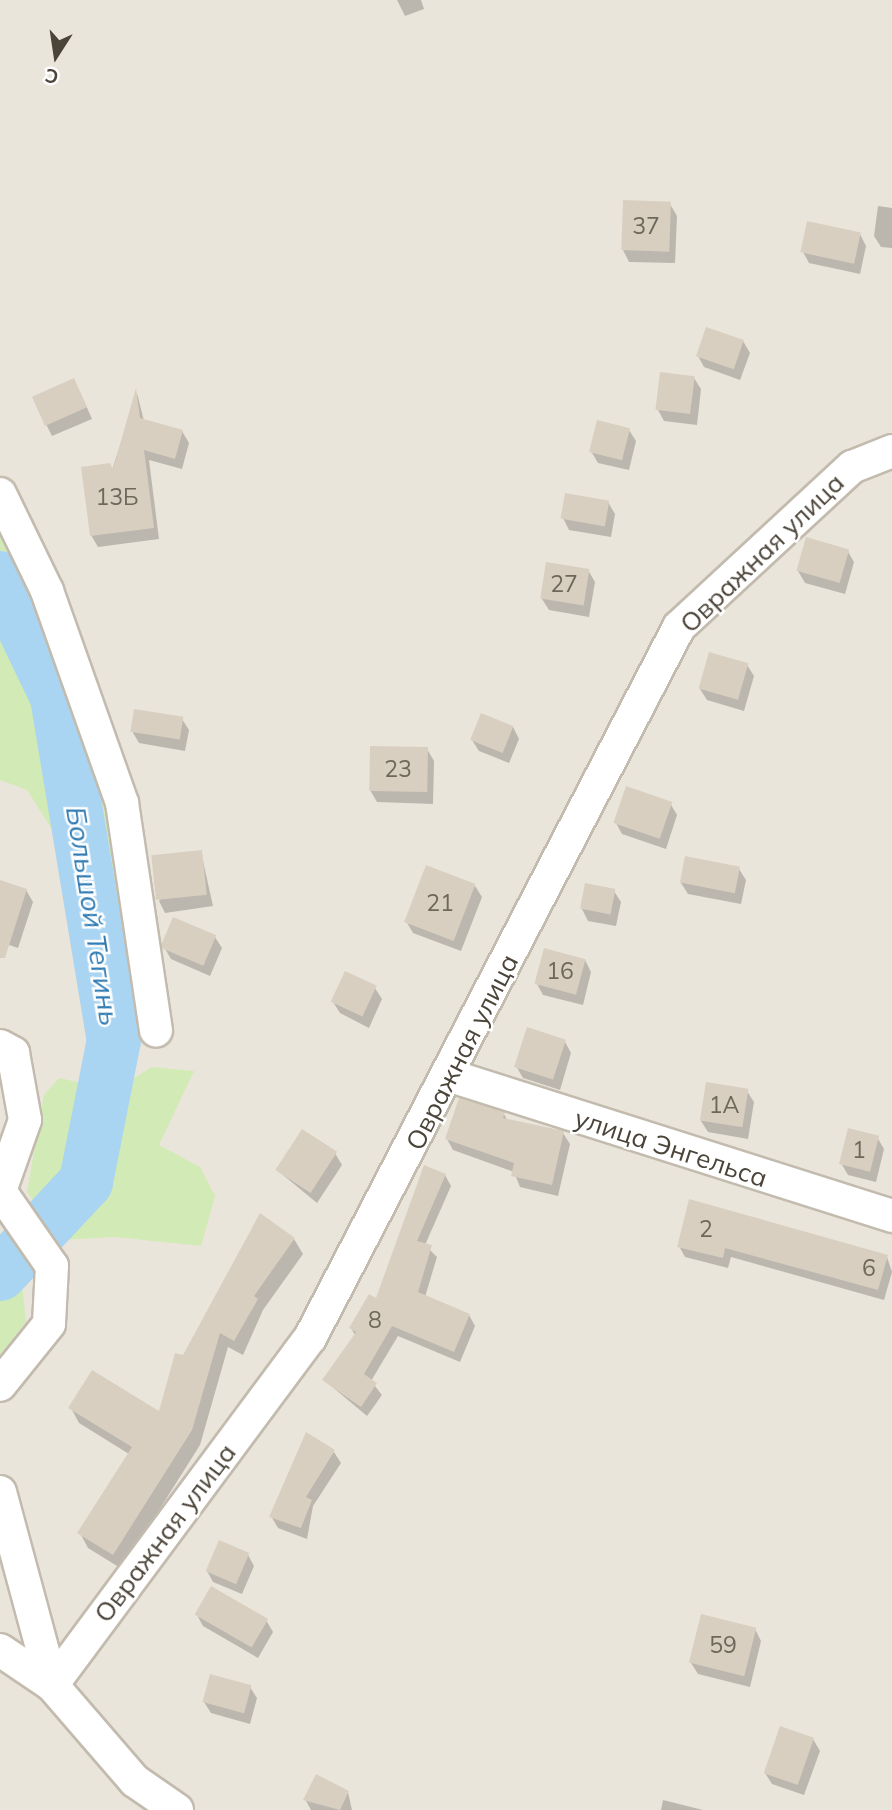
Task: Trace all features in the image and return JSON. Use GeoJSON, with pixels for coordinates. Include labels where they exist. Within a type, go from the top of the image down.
{"type":"FeatureCollection","features":[{"type":"Feature","properties":{"kind":"street","name":"Овражная улица"},"geometry":{"type":"LineString","coordinates":[[52,1685],[310,1338],[452,1076],[679,627],[852,467],[892,451]]}},
{"type":"Feature","properties":{"kind":"street"},"geometry":{"type":"LineString","coordinates":[[852,467],[892,475]]}},
{"type":"Feature","properties":{"kind":"street"},"geometry":{"type":"LineString","coordinates":[[0,494],[47,591],[122,803],[156,1030]]}},
{"type":"Feature","properties":{"kind":"street"},"geometry":{"type":"LineString","coordinates":[[0,1046],[13,1054],[24,1120],[0,1192],[52,1266],[48,1324],[0,1385]]}},
{"type":"Feature","properties":{"kind":"street","name":"улица Энгельса"},"geometry":{"type":"LineString","coordinates":[[452,1076],[892,1216]]}},
{"type":"Feature","properties":{"kind":"street"},"geometry":{"type":"LineString","coordinates":[[0,1492],[52,1685]]}},
{"type":"Feature","properties":{"kind":"street"},"geometry":{"type":"LineString","coordinates":[[0,1650],[52,1685],[135,1781],[177,1810]]}},
{"type":"Feature","properties":{"kind":"shaded area"},"geometry":{"type":"Polygon","coordinates":[[[0,0],[892,0],[892,1810],[0,1810],[0,0]]]}},
{"type":"Feature","properties":{"kind":"green space"},"geometry":{"type":"Polygon","coordinates":[[[0,528],[117,817],[141,1022],[119,1024],[112,981],[77,967],[53,831],[27,790],[0,780],[0,528]]]}},
{"type":"Feature","properties":{"kind":"green space"},"geometry":{"type":"Polygon","coordinates":[[[152,1067],[194,1071],[159,1145],[200,1167],[215,1196],[201,1246],[115,1237],[61,1240],[27,1192],[44,1095],[59,1078],[81,1083],[89,1106],[152,1067]]]}},
{"type":"Feature","properties":{"kind":"green space"},"geometry":{"type":"Polygon","coordinates":[[[21,1275],[26,1322],[0,1355],[0,1279],[21,1275]]]}},
{"type":"Feature","properties":{"kind":"building"},"geometry":{"type":"Polygon","coordinates":[[[623,200],[671,202],[669,252],[621,250],[623,200]]]}},
{"type":"Feature","properties":{"kind":"building"},"geometry":{"type":"Polygon","coordinates":[[[807,221],[861,232],[854,264],[800,252],[807,221]]]}},
{"type":"Feature","properties":{"kind":"building"},"geometry":{"type":"Polygon","coordinates":[[[706,327],[744,340],[734,369],[696,356],[706,327]]]}},
{"type":"Feature","properties":{"kind":"building"},"geometry":{"type":"Polygon","coordinates":[[[660,372],[695,376],[690,414],[655,410],[660,372]]]}},
{"type":"Feature","properties":{"kind":"building"},"geometry":{"type":"Polygon","coordinates":[[[74,378],[87,407],[45,426],[32,397],[74,378]]]}},
{"type":"Feature","properties":{"kind":"building"},"geometry":{"type":"Polygon","coordinates":[[[136,388],[140,418],[183,430],[175,459],[144,450],[154,528],[90,536],[81,467],[110,463],[113,469],[136,388]]]}},
{"type":"Feature","properties":{"kind":"building"},"geometry":{"type":"Polygon","coordinates":[[[597,420],[630,428],[622,460],[589,452],[597,420]]]}},
{"type":"Feature","properties":{"kind":"building"},"geometry":{"type":"Polygon","coordinates":[[[565,493],[609,501],[605,526],[560,519],[565,493]]]}},
{"type":"Feature","properties":{"kind":"building"},"geometry":{"type":"Polygon","coordinates":[[[806,537],[849,549],[840,583],[796,571],[806,537]]]}},
{"type":"Feature","properties":{"kind":"building"},"geometry":{"type":"Polygon","coordinates":[[[546,562],[589,569],[584,605],[540,599],[546,562]]]}},
{"type":"Feature","properties":{"kind":"building"},"geometry":{"type":"Polygon","coordinates":[[[709,652],[748,663],[738,700],[699,689],[709,652]]]}},
{"type":"Feature","properties":{"kind":"building"},"geometry":{"type":"Polygon","coordinates":[[[134,709],[183,717],[180,740],[130,732],[134,709]]]}},
{"type":"Feature","properties":{"kind":"building"},"geometry":{"type":"Polygon","coordinates":[[[481,713],[513,726],[503,753],[470,740],[481,713]]]}},
{"type":"Feature","properties":{"kind":"building"},"geometry":{"type":"Polygon","coordinates":[[[370,746],[428,747],[427,792],[369,791],[370,746]]]}},
{"type":"Feature","properties":{"kind":"building"},"geometry":{"type":"Polygon","coordinates":[[[626,786],[672,802],[660,839],[613,823],[626,786]]]}},
{"type":"Feature","properties":{"kind":"building"},"geometry":{"type":"Polygon","coordinates":[[[202,850],[207,895],[156,900],[151,855],[202,850]]]}},
{"type":"Feature","properties":{"kind":"building"},"geometry":{"type":"Polygon","coordinates":[[[685,856],[740,867],[735,893],[680,883],[685,856]]]}},
{"type":"Feature","properties":{"kind":"building"},"geometry":{"type":"Polygon","coordinates":[[[426,865],[475,884],[454,941],[404,922],[426,865]]]}},
{"type":"Feature","properties":{"kind":"building"},"geometry":{"type":"Polygon","coordinates":[[[0,880],[27,889],[5,958],[0,958],[0,880]]]}},
{"type":"Feature","properties":{"kind":"building"},"geometry":{"type":"Polygon","coordinates":[[[585,883],[615,889],[610,914],[580,909],[585,883]]]}},
{"type":"Feature","properties":{"kind":"building"},"geometry":{"type":"Polygon","coordinates":[[[173,917],[216,935],[203,966],[160,947],[173,917]]]}},
{"type":"Feature","properties":{"kind":"building"},"geometry":{"type":"Polygon","coordinates":[[[544,948],[586,959],[576,995],[534,984],[544,948]]]}},
{"type":"Feature","properties":{"kind":"building"},"geometry":{"type":"Polygon","coordinates":[[[345,971],[377,986],[362,1017],[331,1002],[345,971]]]}},
{"type":"Feature","properties":{"kind":"building"},"geometry":{"type":"Polygon","coordinates":[[[527,1027],[566,1040],[553,1080],[514,1067],[527,1027]]]}},
{"type":"Feature","properties":{"kind":"building"},"geometry":{"type":"Polygon","coordinates":[[[706,1082],[748,1089],[742,1127],[700,1121],[706,1082]]]}},
{"type":"Feature","properties":{"kind":"building"},"geometry":{"type":"Polygon","coordinates":[[[459,1098],[505,1112],[503,1118],[564,1131],[552,1185],[511,1176],[514,1163],[445,1139],[459,1098]]]}},
{"type":"Feature","properties":{"kind":"building"},"geometry":{"type":"Polygon","coordinates":[[[848,1128],[879,1136],[870,1172],[839,1164],[848,1128]]]}},
{"type":"Feature","properties":{"kind":"building"},"geometry":{"type":"Polygon","coordinates":[[[302,1129],[337,1152],[311,1193],[275,1170],[302,1129]]]}},
{"type":"Feature","properties":{"kind":"building"},"geometry":{"type":"Polygon","coordinates":[[[424,1165],[446,1174],[417,1241],[432,1245],[418,1292],[470,1314],[454,1352],[392,1326],[364,1374],[377,1383],[361,1407],[322,1380],[356,1332],[349,1328],[369,1294],[376,1298],[424,1165]]]}},
{"type":"Feature","properties":{"kind":"building"},"geometry":{"type":"Polygon","coordinates":[[[689,1199],[888,1255],[878,1290],[725,1248],[723,1258],[677,1247],[689,1199]]]}},
{"type":"Feature","properties":{"kind":"building"},"geometry":{"type":"Polygon","coordinates":[[[260,1213],[295,1238],[254,1296],[258,1299],[234,1341],[220,1333],[192,1430],[113,1555],[77,1533],[132,1447],[68,1408],[92,1370],[159,1411],[175,1353],[183,1355],[260,1213]]]}},
{"type":"Feature","properties":{"kind":"building"},"geometry":{"type":"Polygon","coordinates":[[[306,1432],[335,1450],[306,1497],[312,1500],[301,1528],[269,1517],[306,1432]]]}},
{"type":"Feature","properties":{"kind":"building"},"geometry":{"type":"Polygon","coordinates":[[[219,1540],[249,1553],[236,1584],[206,1571],[219,1540]]]}},
{"type":"Feature","properties":{"kind":"building"},"geometry":{"type":"Polygon","coordinates":[[[211,1586],[268,1619],[252,1648],[194,1615],[211,1586]]]}},
{"type":"Feature","properties":{"kind":"building"},"geometry":{"type":"Polygon","coordinates":[[[701,1614],[756,1628],[744,1676],[689,1663],[701,1614]]]}},
{"type":"Feature","properties":{"kind":"building"},"geometry":{"type":"Polygon","coordinates":[[[210,1674],[252,1685],[244,1713],[202,1702],[210,1674]]]}},
{"type":"Feature","properties":{"kind":"building"},"geometry":{"type":"Polygon","coordinates":[[[780,1726],[814,1738],[798,1785],[764,1773],[780,1726]]]}},
{"type":"Feature","properties":{"kind":"building"},"geometry":{"type":"Polygon","coordinates":[[[316,1774],[349,1791],[340,1810],[303,1800],[316,1774]]]}},
{"type":"Feature","properties":{"kind":"waterway","name":"Большой Тегинь"},"geometry":{"type":"LineString","coordinates":[[0,578],[57,697],[114,1040],[86,1182],[0,1274]]}}]}
